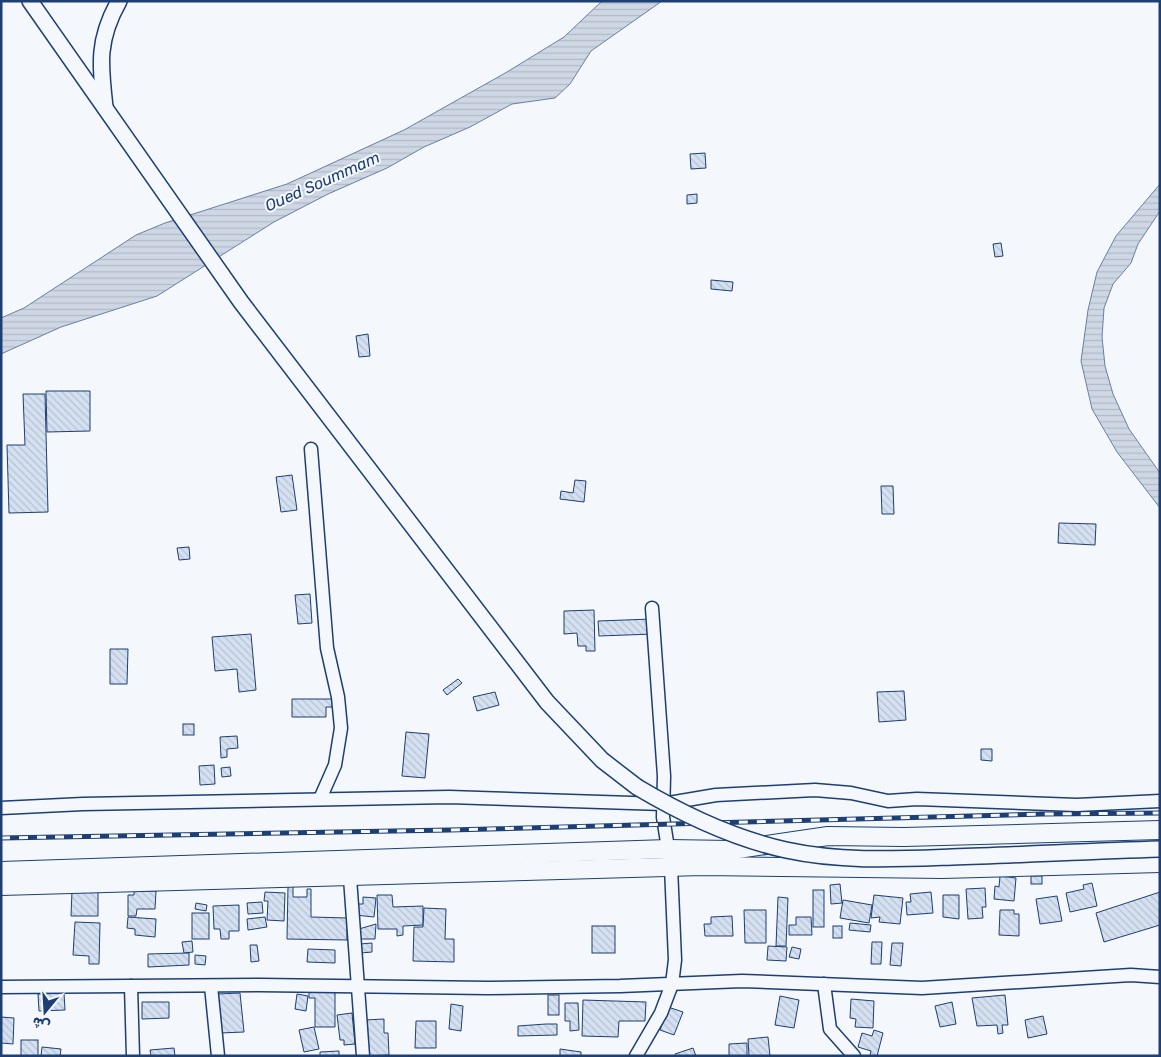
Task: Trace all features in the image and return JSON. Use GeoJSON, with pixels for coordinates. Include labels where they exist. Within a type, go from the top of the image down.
{"type":"FeatureCollection","features":[{"type":"Feature","properties":{"kind":"highway"},"geometry":{"type":"LineString","coordinates":[[1,870],[668,849],[731,850],[828,836],[913,837],[1160,830]]}},
{"type":"Feature","properties":{"kind":"highway"},"geometry":{"type":"LineString","coordinates":[[1,886],[350,878],[672,867],[942,869],[1160,863]]}},
{"type":"Feature","properties":{"kind":"main road"},"geometry":{"type":"LineString","coordinates":[[19,1],[63,48]]}},
{"type":"Feature","properties":{"kind":"main road"},"geometry":{"type":"LineString","coordinates":[[30,1],[132,150],[241,302],[547,702],[602,760],[637,787],[668,806],[718,829],[806,854],[886,859],[1160,849]]}},
{"type":"Feature","properties":{"kind":"main road"},"geometry":{"type":"LineString","coordinates":[[106,111],[100,64],[102,41],[119,1]]}},
{"type":"Feature","properties":{"kind":"street"},"geometry":{"type":"LineString","coordinates":[[311,449],[327,648],[338,697],[341,728],[335,765],[320,799]]}},
{"type":"Feature","properties":{"kind":"street"},"geometry":{"type":"LineString","coordinates":[[643,1053],[672,984],[675,960],[672,867],[662,804],[664,776],[652,608]]}},
{"type":"Feature","properties":{"kind":"street"},"geometry":{"type":"LineString","coordinates":[[1,808],[449,797],[662,804],[716,795],[815,790],[851,793],[888,801],[917,799],[1078,805],[1160,801]]}},
{"type":"Feature","properties":{"kind":"street"},"geometry":{"type":"LineString","coordinates":[[1121,865],[1160,870]]}},
{"type":"Feature","properties":{"kind":"street"},"geometry":{"type":"LineString","coordinates":[[350,878],[362,1056]]}},
{"type":"Feature","properties":{"kind":"street"},"geometry":{"type":"LineString","coordinates":[[1,987],[357,985],[488,988],[742,981],[922,988],[1131,975],[1160,977]]}},
{"type":"Feature","properties":{"kind":"street"},"geometry":{"type":"LineString","coordinates":[[824,984],[830,1029],[854,1056]]}},
{"type":"Feature","properties":{"kind":"street"},"geometry":{"type":"LineString","coordinates":[[130,986],[133,1056]]}},
{"type":"Feature","properties":{"kind":"street"},"geometry":{"type":"LineString","coordinates":[[211,986],[218,1056]]}},
{"type":"Feature","properties":{"kind":"water","name":"Oued Soummam"},"geometry":{"type":"Polygon","coordinates":[[[602,1],[662,1],[591,51],[570,84],[555,98],[512,104],[470,127],[424,147],[387,168],[328,194],[274,222],[157,296],[61,327],[1,354],[1,318],[24,308],[136,235],[165,223],[287,184],[404,130],[507,72],[564,37],[602,1]]]}},
{"type":"Feature","properties":{"kind":"water"},"geometry":{"type":"Polygon","coordinates":[[[1160,184],[1160,211],[1138,244],[1131,263],[1113,284],[1104,308],[1102,337],[1105,366],[1113,394],[1129,429],[1160,473],[1160,508],[1117,452],[1092,409],[1081,361],[1088,310],[1097,272],[1116,236],[1160,184]]]}},
{"type":"Feature","properties":{"kind":"building"},"geometry":{"type":"Polygon","coordinates":[[[705,153],[706,168],[691,169],[690,154],[705,153]]]}},
{"type":"Feature","properties":{"kind":"building"},"geometry":{"type":"Polygon","coordinates":[[[697,194],[697,203],[687,204],[687,195],[697,194]]]}},
{"type":"Feature","properties":{"kind":"building"},"geometry":{"type":"Polygon","coordinates":[[[1001,243],[1003,256],[995,257],[993,244],[1001,243]]]}},
{"type":"Feature","properties":{"kind":"building"},"geometry":{"type":"Polygon","coordinates":[[[711,280],[733,282],[732,291],[711,289],[711,280]]]}},
{"type":"Feature","properties":{"kind":"building"},"geometry":{"type":"Polygon","coordinates":[[[368,334],[370,356],[359,357],[356,336],[368,334]]]}},
{"type":"Feature","properties":{"kind":"building"},"geometry":{"type":"Polygon","coordinates":[[[46,391],[90,391],[90,431],[47,432],[46,391]]]}},
{"type":"Feature","properties":{"kind":"building"},"geometry":{"type":"Polygon","coordinates":[[[23,394],[45,394],[48,512],[9,513],[7,445],[25,445],[23,394]]]}},
{"type":"Feature","properties":{"kind":"building"},"geometry":{"type":"Polygon","coordinates":[[[292,475],[297,510],[281,512],[276,477],[292,475]]]}},
{"type":"Feature","properties":{"kind":"building"},"geometry":{"type":"Polygon","coordinates":[[[575,480],[586,481],[584,502],[560,499],[561,491],[573,493],[575,480]]]}},
{"type":"Feature","properties":{"kind":"building"},"geometry":{"type":"Polygon","coordinates":[[[881,486],[893,486],[894,514],[882,514],[881,486]]]}},
{"type":"Feature","properties":{"kind":"building"},"geometry":{"type":"Polygon","coordinates":[[[1059,523],[1096,524],[1095,545],[1058,543],[1059,523]]]}},
{"type":"Feature","properties":{"kind":"building"},"geometry":{"type":"Polygon","coordinates":[[[189,547],[190,559],[179,560],[177,548],[189,547]]]}},
{"type":"Feature","properties":{"kind":"building"},"geometry":{"type":"Polygon","coordinates":[[[310,594],[312,623],[298,624],[295,595],[310,594]]]}},
{"type":"Feature","properties":{"kind":"building"},"geometry":{"type":"Polygon","coordinates":[[[594,610],[595,651],[586,651],[586,646],[578,646],[577,633],[564,634],[564,611],[594,610]]]}},
{"type":"Feature","properties":{"kind":"building"},"geometry":{"type":"Polygon","coordinates":[[[652,619],[653,634],[599,636],[598,621],[652,619]]]}},
{"type":"Feature","properties":{"kind":"building"},"geometry":{"type":"Polygon","coordinates":[[[251,634],[256,690],[239,692],[237,669],[215,671],[212,637],[251,634]]]}},
{"type":"Feature","properties":{"kind":"building"},"geometry":{"type":"Polygon","coordinates":[[[110,649],[128,649],[127,684],[110,684],[110,649]]]}},
{"type":"Feature","properties":{"kind":"building"},"geometry":{"type":"Polygon","coordinates":[[[458,679],[462,683],[447,695],[443,690],[458,679]]]}},
{"type":"Feature","properties":{"kind":"building"},"geometry":{"type":"Polygon","coordinates":[[[904,691],[906,720],[879,722],[877,692],[904,691]]]}},
{"type":"Feature","properties":{"kind":"building"},"geometry":{"type":"Polygon","coordinates":[[[495,692],[499,705],[477,711],[473,697],[495,692]]]}},
{"type":"Feature","properties":{"kind":"building"},"geometry":{"type":"Polygon","coordinates":[[[292,699],[333,699],[333,707],[326,707],[326,717],[292,717],[292,699]]]}},
{"type":"Feature","properties":{"kind":"building"},"geometry":{"type":"Polygon","coordinates":[[[183,724],[194,724],[194,735],[183,735],[183,724]]]}},
{"type":"Feature","properties":{"kind":"building"},"geometry":{"type":"Polygon","coordinates":[[[406,732],[429,734],[425,778],[402,776],[406,732]]]}},
{"type":"Feature","properties":{"kind":"building"},"geometry":{"type":"Polygon","coordinates":[[[237,736],[238,748],[227,749],[227,757],[221,758],[220,737],[237,736]]]}},
{"type":"Feature","properties":{"kind":"building"},"geometry":{"type":"Polygon","coordinates":[[[981,749],[992,749],[992,761],[981,760],[981,749]]]}},
{"type":"Feature","properties":{"kind":"building"},"geometry":{"type":"Polygon","coordinates":[[[214,765],[215,784],[200,785],[199,766],[214,765]]]}},
{"type":"Feature","properties":{"kind":"building"},"geometry":{"type":"Polygon","coordinates":[[[230,767],[231,776],[222,777],[221,768],[230,767]]]}},
{"type":"Feature","properties":{"kind":"building"},"geometry":{"type":"Polygon","coordinates":[[[1000,876],[1016,878],[1014,901],[994,899],[995,886],[999,887],[1000,876]]]}},
{"type":"Feature","properties":{"kind":"building"},"geometry":{"type":"Polygon","coordinates":[[[1031,876],[1042,876],[1042,884],[1031,884],[1031,876]]]}},
{"type":"Feature","properties":{"kind":"building"},"geometry":{"type":"Polygon","coordinates":[[[1092,883],[1097,906],[1070,912],[1066,893],[1084,889],[1083,885],[1092,883]]]}},
{"type":"Feature","properties":{"kind":"building"},"geometry":{"type":"Polygon","coordinates":[[[840,884],[842,903],[831,904],[830,885],[840,884]]]}},
{"type":"Feature","properties":{"kind":"building"},"geometry":{"type":"Polygon","coordinates":[[[288,886],[293,886],[293,897],[307,897],[307,889],[311,889],[311,917],[347,918],[347,940],[287,939],[288,886]]]}},
{"type":"Feature","properties":{"kind":"building"},"geometry":{"type":"Polygon","coordinates":[[[985,888],[986,907],[982,907],[983,918],[968,919],[966,889],[985,888]]]}},
{"type":"Feature","properties":{"kind":"building"},"geometry":{"type":"Polygon","coordinates":[[[813,890],[824,890],[824,927],[813,927],[813,890]]]}},
{"type":"Feature","properties":{"kind":"building"},"geometry":{"type":"Polygon","coordinates":[[[72,891],[98,892],[98,916],[71,916],[72,891]]]}},
{"type":"Feature","properties":{"kind":"building"},"geometry":{"type":"Polygon","coordinates":[[[134,891],[156,891],[155,909],[137,909],[136,916],[128,916],[128,895],[134,895],[134,891]]]}},
{"type":"Feature","properties":{"kind":"building"},"geometry":{"type":"Polygon","coordinates":[[[265,892],[285,893],[284,921],[267,920],[268,901],[264,901],[265,892]]]}},
{"type":"Feature","properties":{"kind":"building"},"geometry":{"type":"Polygon","coordinates":[[[931,892],[933,913],[907,915],[906,902],[911,902],[910,894],[931,892]]]}},
{"type":"Feature","properties":{"kind":"building"},"geometry":{"type":"Polygon","coordinates":[[[1160,892],[1160,925],[1104,942],[1096,913],[1160,892]]]}},
{"type":"Feature","properties":{"kind":"building"},"geometry":{"type":"Polygon","coordinates":[[[377,895],[392,895],[393,907],[423,906],[423,925],[403,926],[403,935],[397,936],[397,929],[378,929],[377,895]]]}},
{"type":"Feature","properties":{"kind":"building"},"geometry":{"type":"Polygon","coordinates":[[[874,895],[903,898],[900,924],[879,922],[880,917],[871,918],[874,895]]]}},
{"type":"Feature","properties":{"kind":"building"},"geometry":{"type":"Polygon","coordinates":[[[943,895],[959,895],[959,919],[943,917],[943,895]]]}},
{"type":"Feature","properties":{"kind":"building"},"geometry":{"type":"Polygon","coordinates":[[[1057,896],[1062,921],[1040,924],[1036,899],[1057,896]]]}},
{"type":"Feature","properties":{"kind":"building"},"geometry":{"type":"Polygon","coordinates":[[[363,897],[376,898],[374,917],[355,915],[356,904],[363,904],[363,897]]]}},
{"type":"Feature","properties":{"kind":"building"},"geometry":{"type":"Polygon","coordinates":[[[778,897],[788,898],[786,946],[776,946],[778,897]]]}},
{"type":"Feature","properties":{"kind":"building"},"geometry":{"type":"Polygon","coordinates":[[[843,900],[872,905],[869,923],[840,918],[843,900]]]}},
{"type":"Feature","properties":{"kind":"building"},"geometry":{"type":"Polygon","coordinates":[[[262,902],[263,913],[248,914],[247,903],[262,902]]]}},
{"type":"Feature","properties":{"kind":"building"},"geometry":{"type":"Polygon","coordinates":[[[196,903],[207,905],[206,911],[195,909],[196,903]]]}},
{"type":"Feature","properties":{"kind":"building"},"geometry":{"type":"Polygon","coordinates":[[[239,905],[239,931],[229,931],[229,939],[221,939],[220,929],[214,929],[213,906],[239,905]]]}},
{"type":"Feature","properties":{"kind":"building"},"geometry":{"type":"Polygon","coordinates":[[[424,908],[446,909],[445,939],[454,939],[454,962],[413,961],[414,927],[423,927],[424,908]]]}},
{"type":"Feature","properties":{"kind":"building"},"geometry":{"type":"Polygon","coordinates":[[[744,910],[766,910],[766,943],[745,943],[744,910]]]}},
{"type":"Feature","properties":{"kind":"building"},"geometry":{"type":"Polygon","coordinates":[[[1000,910],[1014,910],[1014,914],[1019,914],[1019,936],[999,935],[1000,910]]]}},
{"type":"Feature","properties":{"kind":"building"},"geometry":{"type":"Polygon","coordinates":[[[192,913],[209,913],[209,939],[192,939],[192,913]]]}},
{"type":"Feature","properties":{"kind":"building"},"geometry":{"type":"Polygon","coordinates":[[[732,916],[733,936],[705,936],[704,924],[711,924],[711,917],[732,916]]]}},
{"type":"Feature","properties":{"kind":"building"},"geometry":{"type":"Polygon","coordinates":[[[128,917],[156,919],[155,937],[135,935],[135,929],[127,928],[128,917]]]}},
{"type":"Feature","properties":{"kind":"building"},"geometry":{"type":"Polygon","coordinates":[[[265,917],[267,927],[248,930],[247,919],[265,917]]]}},
{"type":"Feature","properties":{"kind":"building"},"geometry":{"type":"Polygon","coordinates":[[[796,917],[811,917],[812,935],[789,935],[789,925],[796,925],[796,917]]]}},
{"type":"Feature","properties":{"kind":"building"},"geometry":{"type":"Polygon","coordinates":[[[75,922],[100,923],[99,964],[89,964],[89,956],[73,955],[75,922]]]}},
{"type":"Feature","properties":{"kind":"building"},"geometry":{"type":"Polygon","coordinates":[[[850,923],[871,925],[870,932],[849,930],[850,923]]]}},
{"type":"Feature","properties":{"kind":"building"},"geometry":{"type":"Polygon","coordinates":[[[376,924],[375,939],[359,939],[359,929],[376,924]]]}},
{"type":"Feature","properties":{"kind":"building"},"geometry":{"type":"Polygon","coordinates":[[[592,926],[615,926],[615,953],[592,953],[592,926]]]}},
{"type":"Feature","properties":{"kind":"building"},"geometry":{"type":"Polygon","coordinates":[[[833,926],[842,926],[842,938],[833,938],[833,926]]]}},
{"type":"Feature","properties":{"kind":"building"},"geometry":{"type":"Polygon","coordinates":[[[192,941],[193,952],[184,953],[182,942],[192,941]]]}},
{"type":"Feature","properties":{"kind":"building"},"geometry":{"type":"Polygon","coordinates":[[[872,942],[882,942],[881,964],[871,964],[872,942]]]}},
{"type":"Feature","properties":{"kind":"building"},"geometry":{"type":"Polygon","coordinates":[[[372,943],[372,952],[361,953],[360,944],[372,943]]]}},
{"type":"Feature","properties":{"kind":"building"},"geometry":{"type":"Polygon","coordinates":[[[892,943],[903,943],[901,966],[890,965],[892,943]]]}},
{"type":"Feature","properties":{"kind":"building"},"geometry":{"type":"Polygon","coordinates":[[[250,945],[257,945],[259,961],[251,962],[250,945]]]}},
{"type":"Feature","properties":{"kind":"building"},"geometry":{"type":"Polygon","coordinates":[[[768,946],[787,947],[786,961],[767,960],[768,946]]]}},
{"type":"Feature","properties":{"kind":"building"},"geometry":{"type":"Polygon","coordinates":[[[792,947],[801,949],[799,959],[789,957],[792,947]]]}},
{"type":"Feature","properties":{"kind":"building"},"geometry":{"type":"Polygon","coordinates":[[[308,949],[335,950],[335,963],[307,962],[308,949]]]}},
{"type":"Feature","properties":{"kind":"building"},"geometry":{"type":"Polygon","coordinates":[[[189,953],[189,965],[148,967],[148,954],[189,953]]]}},
{"type":"Feature","properties":{"kind":"building"},"geometry":{"type":"Polygon","coordinates":[[[195,955],[206,956],[205,965],[195,964],[195,955]]]}},
{"type":"Feature","properties":{"kind":"building"},"geometry":{"type":"Polygon","coordinates":[[[335,990],[335,1027],[315,1027],[315,998],[309,998],[309,991],[335,990]]]}},
{"type":"Feature","properties":{"kind":"building"},"geometry":{"type":"Polygon","coordinates":[[[64,993],[65,1010],[39,1011],[38,994],[64,993]]]}},
{"type":"Feature","properties":{"kind":"building"},"geometry":{"type":"Polygon","coordinates":[[[240,993],[244,1032],[220,1033],[217,994],[240,993]]]}},
{"type":"Feature","properties":{"kind":"building"},"geometry":{"type":"Polygon","coordinates":[[[297,994],[308,996],[306,1011],[295,1009],[297,994]]]}},
{"type":"Feature","properties":{"kind":"building"},"geometry":{"type":"Polygon","coordinates":[[[548,995],[559,995],[559,1015],[548,1015],[548,995]]]}},
{"type":"Feature","properties":{"kind":"building"},"geometry":{"type":"Polygon","coordinates":[[[1005,995],[1008,1025],[1002,1025],[1003,1033],[998,1034],[997,1025],[977,1026],[972,998],[1005,995]]]}},
{"type":"Feature","properties":{"kind":"building"},"geometry":{"type":"Polygon","coordinates":[[[780,996],[799,1000],[794,1028],[775,1025],[780,996]]]}},
{"type":"Feature","properties":{"kind":"building"},"geometry":{"type":"Polygon","coordinates":[[[851,999],[874,1001],[873,1028],[855,1027],[856,1019],[850,1018],[851,999]]]}},
{"type":"Feature","properties":{"kind":"building"},"geometry":{"type":"Polygon","coordinates":[[[583,1000],[646,1002],[645,1021],[619,1021],[618,1037],[582,1036],[583,1000]]]}},
{"type":"Feature","properties":{"kind":"building"},"geometry":{"type":"Polygon","coordinates":[[[142,1002],[169,1002],[169,1018],[142,1019],[142,1002]]]}},
{"type":"Feature","properties":{"kind":"building"},"geometry":{"type":"Polygon","coordinates":[[[952,1002],[956,1024],[940,1027],[935,1006],[952,1002]]]}},
{"type":"Feature","properties":{"kind":"building"},"geometry":{"type":"Polygon","coordinates":[[[565,1003],[578,1003],[579,1030],[570,1031],[570,1021],[565,1021],[565,1003]]]}},
{"type":"Feature","properties":{"kind":"building"},"geometry":{"type":"Polygon","coordinates":[[[451,1004],[463,1006],[461,1031],[449,1029],[451,1004]]]}},
{"type":"Feature","properties":{"kind":"building"},"geometry":{"type":"Polygon","coordinates":[[[668,1007],[683,1012],[674,1035],[660,1030],[668,1007]]]}},
{"type":"Feature","properties":{"kind":"building"},"geometry":{"type":"Polygon","coordinates":[[[352,1013],[355,1044],[344,1045],[344,1040],[340,1040],[337,1015],[352,1013]]]}},
{"type":"Feature","properties":{"kind":"building"},"geometry":{"type":"Polygon","coordinates":[[[1043,1016],[1047,1034],[1028,1038],[1025,1020],[1043,1016]]]}},
{"type":"Feature","properties":{"kind":"building"},"geometry":{"type":"Polygon","coordinates":[[[1,1017],[14,1018],[13,1044],[1,1043],[1,1017]]]}},
{"type":"Feature","properties":{"kind":"building"},"geometry":{"type":"Polygon","coordinates":[[[384,1019],[384,1033],[388,1033],[389,1055],[367,1056],[365,1020],[384,1019]]]}},
{"type":"Feature","properties":{"kind":"building"},"geometry":{"type":"Polygon","coordinates":[[[416,1021],[436,1021],[436,1048],[415,1048],[416,1021]]]}},
{"type":"Feature","properties":{"kind":"building"},"geometry":{"type":"Polygon","coordinates":[[[557,1024],[557,1035],[518,1036],[518,1026],[557,1024]]]}},
{"type":"Feature","properties":{"kind":"building"},"geometry":{"type":"Polygon","coordinates":[[[314,1027],[319,1049],[304,1052],[299,1030],[314,1027]]]}},
{"type":"Feature","properties":{"kind":"building"},"geometry":{"type":"Polygon","coordinates":[[[874,1030],[883,1033],[877,1056],[870,1056],[871,1051],[858,1047],[862,1033],[872,1036],[874,1030]]]}},
{"type":"Feature","properties":{"kind":"building"},"geometry":{"type":"Polygon","coordinates":[[[768,1037],[770,1056],[749,1056],[748,1039],[768,1037]]]}},
{"type":"Feature","properties":{"kind":"building"},"geometry":{"type":"Polygon","coordinates":[[[21,1040],[38,1040],[38,1056],[21,1056],[21,1040]]]}},
{"type":"Feature","properties":{"kind":"building"},"geometry":{"type":"Polygon","coordinates":[[[747,1043],[747,1056],[729,1056],[729,1044],[747,1043]]]}},
{"type":"Feature","properties":{"kind":"building"},"geometry":{"type":"Polygon","coordinates":[[[42,1047],[61,1049],[60,1056],[41,1056],[42,1047]]]}},
{"type":"Feature","properties":{"kind":"building"},"geometry":{"type":"Polygon","coordinates":[[[174,1048],[175,1056],[151,1056],[150,1050],[174,1048]]]}},
{"type":"Feature","properties":{"kind":"building"},"geometry":{"type":"Polygon","coordinates":[[[693,1048],[696,1056],[676,1056],[675,1054],[693,1048]]]}},
{"type":"Feature","properties":{"kind":"building"},"geometry":{"type":"Polygon","coordinates":[[[560,1049],[581,1052],[581,1056],[560,1056],[560,1049]]]}},
{"type":"Feature","properties":{"kind":"building"},"geometry":{"type":"Polygon","coordinates":[[[339,1051],[339,1056],[320,1056],[320,1052],[339,1051]]]}},
{"type":"Feature","properties":{"kind":"railway"},"geometry":{"type":"LineString","coordinates":[[1,838],[450,830],[1043,814],[1160,813]]}}]}
